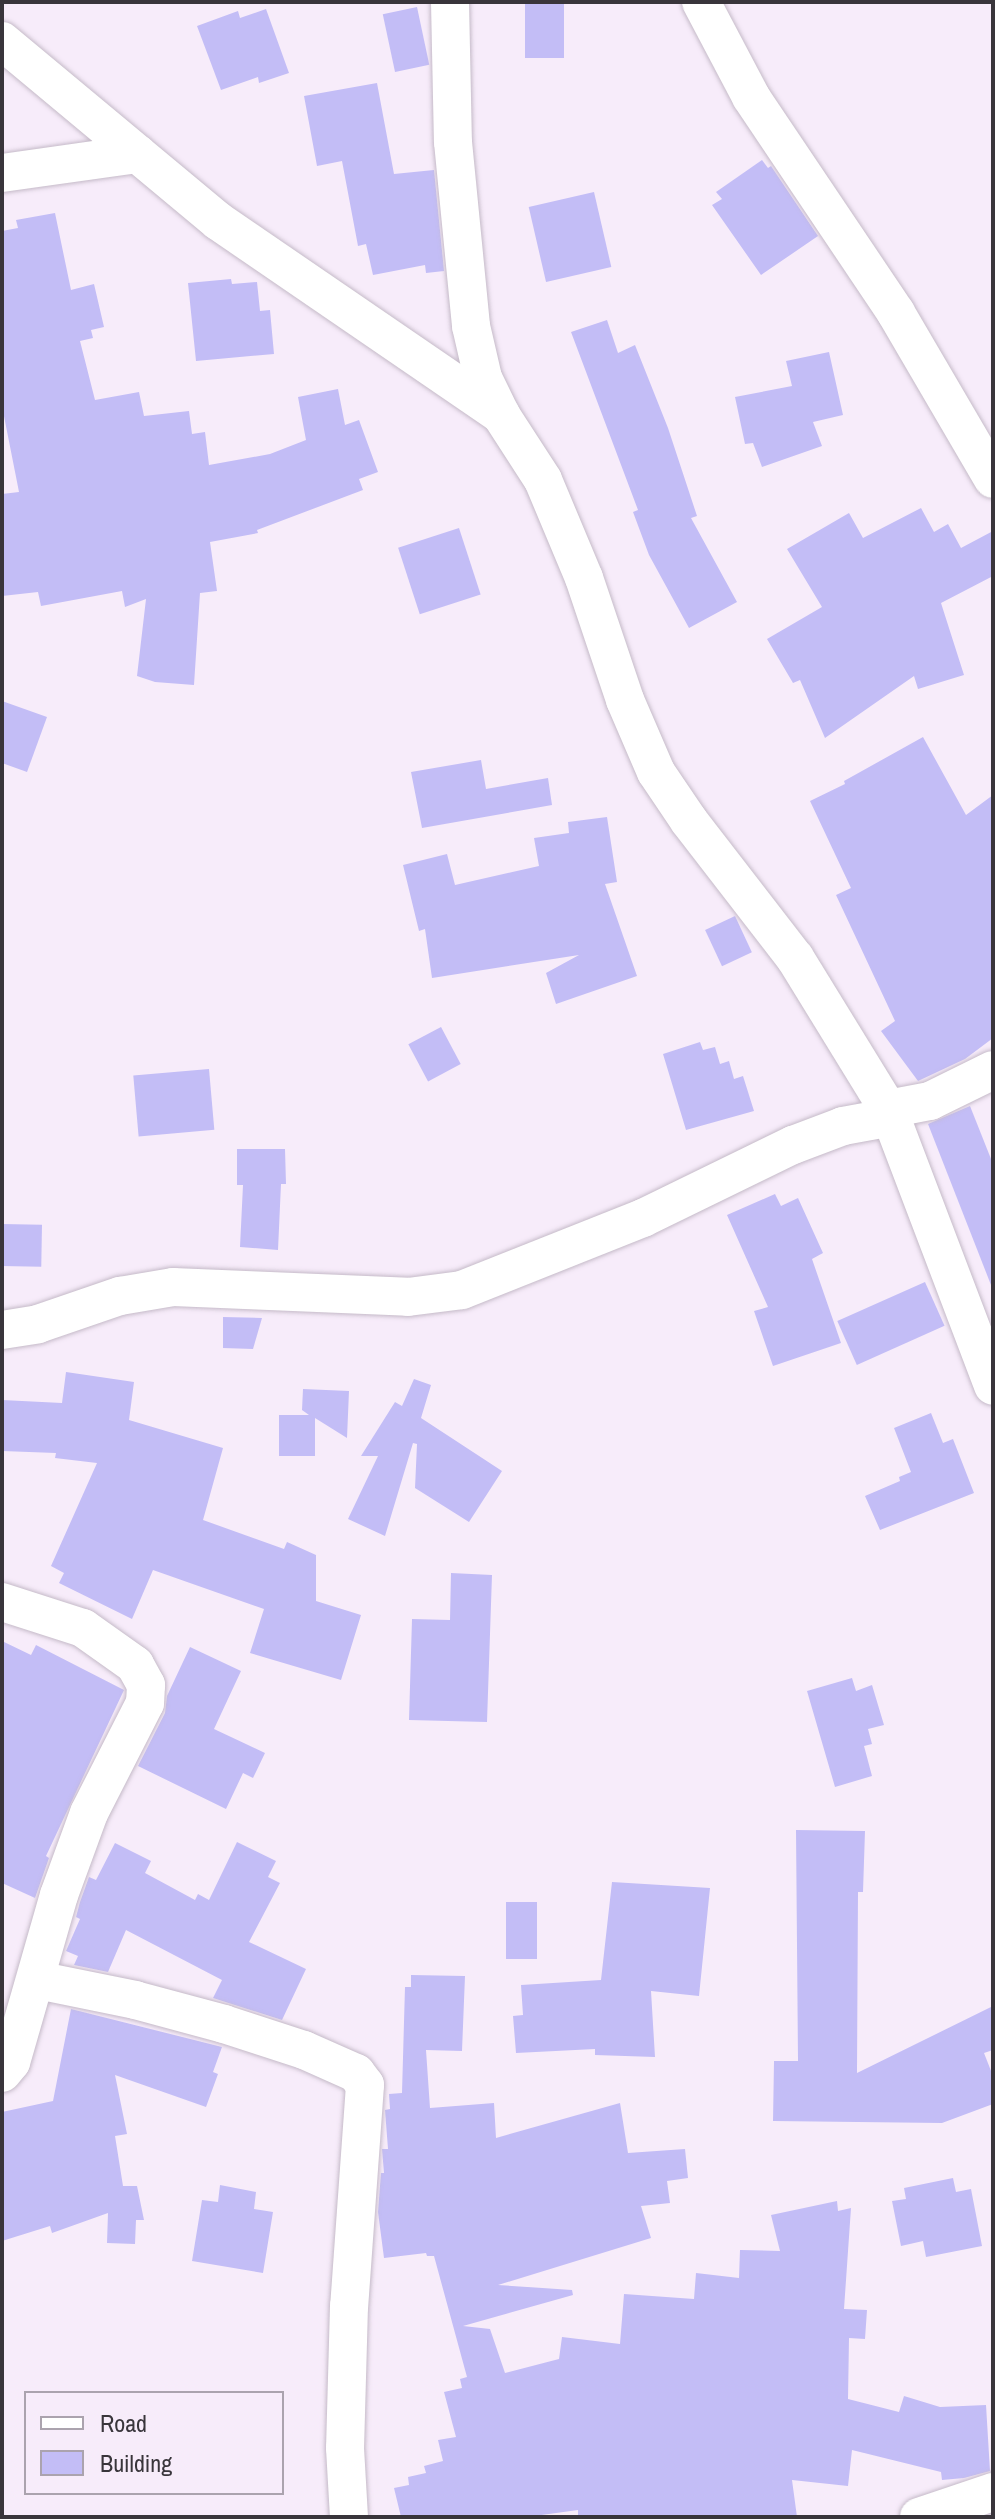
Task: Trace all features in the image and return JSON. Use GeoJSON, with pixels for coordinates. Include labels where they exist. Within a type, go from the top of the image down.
{"type":"FeatureCollection","features":[{"type":"Feature","properties":{"kind":"street"},"geometry":{"type":"LineString","coordinates":[[450,2],[453,142],[471,326],[483,378],[501,415],[543,480],[584,578],[625,700],[656,772],[689,821],[795,958],[890,1113],[993,1386]]}},
{"type":"Feature","properties":{"kind":"street"},"geometry":{"type":"LineString","coordinates":[[701,2],[751,97],[896,313],[993,479]]}},
{"type":"Feature","properties":{"kind":"street"},"geometry":{"type":"LineString","coordinates":[[2,41],[38,75],[218,221],[501,415]]}},
{"type":"Feature","properties":{"kind":"street"},"geometry":{"type":"LineString","coordinates":[[2,173],[138,154]]}},
{"type":"Feature","properties":{"kind":"street"},"geometry":{"type":"LineString","coordinates":[[2,1330],[38,1324],[120,1296],[173,1287],[408,1297],[462,1290],[643,1218],[793,1145],[843,1126],[930,1101],[993,1070]]}},
{"type":"Feature","properties":{"kind":"street"},"geometry":{"type":"LineString","coordinates":[[2,1602],[83,1628],[135,1665],[146,1685],[145,1703],[89,1813],[59,1895],[11,2062],[2,2073]]}},
{"type":"Feature","properties":{"kind":"street"},"geometry":{"type":"LineString","coordinates":[[37,1980],[135,2000],[304,2050],[356,2073],[365,2085],[348,2322],[345,2448],[349,2517]]}},
{"type":"Feature","properties":{"kind":"street"},"geometry":{"type":"LineString","coordinates":[[919,2517],[993,2492]]}},
{"type":"Feature","properties":{"kind":"building"},"geometry":{"type":"Polygon","coordinates":[[[525,2],[564,2],[564,58],[525,58],[525,2]]]}},
{"type":"Feature","properties":{"kind":"building"},"geometry":{"type":"Polygon","coordinates":[[[417,7],[429,65],[395,72],[383,14],[417,7]]]}},
{"type":"Feature","properties":{"kind":"building"},"geometry":{"type":"Polygon","coordinates":[[[266,9],[289,73],[259,83],[258,77],[221,90],[197,26],[238,11],[240,18],[266,9]]]}},
{"type":"Feature","properties":{"kind":"building"},"geometry":{"type":"Polygon","coordinates":[[[377,83],[394,174],[434,170],[444,271],[426,273],[425,265],[373,275],[366,244],[358,246],[342,161],[317,166],[304,96],[377,83]]]}},
{"type":"Feature","properties":{"kind":"building"},"geometry":{"type":"Polygon","coordinates":[[[762,160],[768,168],[771,166],[818,236],[761,275],[712,205],[722,199],[716,192],[762,160]]]}},
{"type":"Feature","properties":{"kind":"building"},"geometry":{"type":"Polygon","coordinates":[[[594,192],[611,267],[546,282],[529,207],[594,192]]]}},
{"type":"Feature","properties":{"kind":"building"},"geometry":{"type":"Polygon","coordinates":[[[55,213],[71,290],[94,284],[104,327],[91,330],[93,338],[80,341],[95,400],[139,392],[144,416],[189,411],[192,434],[205,432],[209,465],[270,454],[306,440],[298,397],[338,389],[345,425],[359,420],[378,472],[359,479],[363,490],[257,530],[258,533],[210,542],[217,591],[200,593],[194,685],[155,682],[137,676],[146,599],[125,607],[122,591],[41,606],[38,592],[2,596],[2,494],[19,492],[2,406],[2,231],[18,228],[16,220],[55,213]]]}},
{"type":"Feature","properties":{"kind":"building"},"geometry":{"type":"Polygon","coordinates":[[[231,279],[232,284],[257,282],[260,311],[270,310],[274,354],[196,361],[188,283],[231,279]]]}},
{"type":"Feature","properties":{"kind":"building"},"geometry":{"type":"Polygon","coordinates":[[[607,320],[618,353],[635,345],[668,428],[697,516],[691,518],[737,602],[689,628],[649,555],[633,512],[638,510],[571,332],[607,320]]]}},
{"type":"Feature","properties":{"kind":"building"},"geometry":{"type":"Polygon","coordinates":[[[829,352],[843,415],[813,422],[822,446],[762,467],[753,443],[745,444],[735,397],[792,386],[786,361],[829,352]]]}},
{"type":"Feature","properties":{"kind":"building"},"geometry":{"type":"Polygon","coordinates":[[[921,508],[934,532],[948,524],[961,548],[993,531],[993,576],[941,603],[964,675],[918,689],[914,676],[825,738],[800,680],[793,683],[767,639],[822,607],[787,549],[849,513],[863,538],[921,508]]]}},
{"type":"Feature","properties":{"kind":"building"},"geometry":{"type":"Polygon","coordinates":[[[459,528],[481,595],[420,614],[398,548],[459,528]]]}},
{"type":"Feature","properties":{"kind":"building"},"geometry":{"type":"Polygon","coordinates":[[[2,701],[47,717],[27,772],[2,763],[2,701]]]}},
{"type":"Feature","properties":{"kind":"building"},"geometry":{"type":"Polygon","coordinates":[[[923,737],[966,815],[993,795],[993,1038],[965,1059],[918,1081],[881,1031],[895,1021],[836,895],[851,888],[810,801],[845,784],[844,781],[923,737]]]}},
{"type":"Feature","properties":{"kind":"building"},"geometry":{"type":"Polygon","coordinates":[[[481,760],[486,789],[548,778],[552,805],[422,828],[411,772],[481,760]]]}},
{"type":"Feature","properties":{"kind":"building"},"geometry":{"type":"Polygon","coordinates":[[[607,817],[617,882],[605,884],[637,976],[556,1004],[546,973],[579,955],[432,978],[425,929],[419,931],[403,865],[447,854],[455,885],[539,866],[534,838],[569,833],[568,822],[607,817]]]}},
{"type":"Feature","properties":{"kind":"building"},"geometry":{"type":"Polygon","coordinates":[[[735,916],[752,952],[722,966],[705,930],[735,916]]]}},
{"type":"Feature","properties":{"kind":"building"},"geometry":{"type":"Polygon","coordinates":[[[441,1027],[461,1064],[428,1081],[408,1044],[441,1027]]]}},
{"type":"Feature","properties":{"kind":"building"},"geometry":{"type":"Polygon","coordinates":[[[700,1042],[703,1050],[715,1047],[720,1064],[729,1061],[734,1079],[743,1076],[754,1111],[686,1130],[663,1054],[700,1042]]]}},
{"type":"Feature","properties":{"kind":"building"},"geometry":{"type":"Polygon","coordinates":[[[209,1069],[214,1130],[139,1136],[133,1076],[209,1069]]]}},
{"type":"Feature","properties":{"kind":"building"},"geometry":{"type":"Polygon","coordinates":[[[970,1106],[993,1164],[991,1285],[928,1124],[970,1106]]]}},
{"type":"Feature","properties":{"kind":"building"},"geometry":{"type":"Polygon","coordinates":[[[237,1149],[285,1149],[286,1184],[281,1184],[278,1250],[240,1247],[243,1185],[237,1185],[237,1149]]]}},
{"type":"Feature","properties":{"kind":"building"},"geometry":{"type":"Polygon","coordinates":[[[775,1194],[781,1206],[798,1198],[823,1253],[812,1259],[841,1343],[773,1366],[754,1311],[768,1307],[727,1215],[775,1194]]]}},
{"type":"Feature","properties":{"kind":"building"},"geometry":{"type":"Polygon","coordinates":[[[2,1224],[42,1225],[41,1267],[2,1266],[2,1224]]]}},
{"type":"Feature","properties":{"kind":"building"},"geometry":{"type":"Polygon","coordinates":[[[925,1282],[945,1326],[857,1365],[837,1321],[925,1282]]]}},
{"type":"Feature","properties":{"kind":"building"},"geometry":{"type":"Polygon","coordinates":[[[223,1317],[262,1318],[253,1349],[223,1348],[223,1317]]]}},
{"type":"Feature","properties":{"kind":"building"},"geometry":{"type":"Polygon","coordinates":[[[66,1372],[134,1382],[129,1420],[223,1448],[203,1520],[284,1549],[287,1542],[316,1555],[316,1601],[361,1615],[341,1680],[250,1653],[264,1609],[153,1570],[132,1619],[59,1583],[64,1573],[51,1566],[97,1463],[55,1458],[56,1453],[2,1451],[2,1400],[62,1403],[66,1372]]]}},
{"type":"Feature","properties":{"kind":"building"},"geometry":{"type":"Polygon","coordinates":[[[414,1379],[431,1385],[421,1418],[502,1471],[469,1522],[415,1488],[417,1444],[413,1443],[385,1536],[348,1519],[378,1456],[361,1456],[395,1402],[402,1406],[414,1379]]]}},
{"type":"Feature","properties":{"kind":"building"},"geometry":{"type":"Polygon","coordinates":[[[303,1389],[349,1391],[347,1438],[315,1418],[315,1456],[279,1456],[279,1415],[309,1415],[302,1410],[303,1389]]]}},
{"type":"Feature","properties":{"kind":"building"},"geometry":{"type":"Polygon","coordinates":[[[931,1413],[943,1443],[953,1439],[974,1493],[880,1530],[865,1496],[900,1481],[899,1477],[911,1472],[894,1428],[931,1413]]]}},
{"type":"Feature","properties":{"kind":"building"},"geometry":{"type":"Polygon","coordinates":[[[451,1573],[492,1575],[487,1722],[409,1720],[412,1619],[450,1620],[451,1573]]]}},
{"type":"Feature","properties":{"kind":"building"},"geometry":{"type":"Polygon","coordinates":[[[2,1641],[31,1655],[36,1645],[124,1690],[46,1856],[49,1858],[35,1898],[2,1883],[2,1641]]]}},
{"type":"Feature","properties":{"kind":"building"},"geometry":{"type":"Polygon","coordinates":[[[190,1647],[241,1671],[214,1729],[265,1753],[253,1778],[243,1773],[226,1809],[138,1766],[165,1713],[167,1696],[190,1647]]]}},
{"type":"Feature","properties":{"kind":"building"},"geometry":{"type":"Polygon","coordinates":[[[852,1678],[856,1691],[872,1685],[884,1725],[868,1729],[872,1744],[864,1746],[872,1776],[835,1787],[807,1691],[852,1678]]]}},
{"type":"Feature","properties":{"kind":"building"},"geometry":{"type":"Polygon","coordinates":[[[796,1830],[865,1831],[863,1892],[858,1892],[857,2073],[993,2006],[993,2050],[984,2053],[993,2076],[993,2104],[942,2123],[773,2121],[774,2061],[798,2061],[796,1830]]]}},
{"type":"Feature","properties":{"kind":"building"},"geometry":{"type":"Polygon","coordinates":[[[237,1842],[276,1861],[268,1877],[280,1883],[249,1942],[306,1969],[282,2020],[213,1998],[222,1980],[126,1930],[108,1972],[74,1965],[78,1956],[66,1951],[80,1919],[76,1917],[80,1902],[89,1877],[96,1880],[115,1843],[151,1861],[145,1873],[195,1900],[198,1894],[209,1900],[237,1842]]]}},
{"type":"Feature","properties":{"kind":"building"},"geometry":{"type":"Polygon","coordinates":[[[612,1882],[710,1888],[699,1996],[651,1991],[655,2057],[595,2055],[595,2049],[516,2053],[513,2016],[523,2015],[521,1985],[601,1980],[612,1882]]]}},
{"type":"Feature","properties":{"kind":"building"},"geometry":{"type":"Polygon","coordinates":[[[506,1902],[537,1902],[537,1959],[506,1959],[506,1902]]]}},
{"type":"Feature","properties":{"kind":"building"},"geometry":{"type":"Polygon","coordinates":[[[411,1975],[465,1976],[462,2051],[426,2050],[430,2108],[494,2103],[496,2138],[620,2103],[628,2153],[685,2149],[688,2178],[667,2181],[670,2203],[641,2206],[651,2238],[498,2285],[572,2290],[573,2295],[463,2326],[490,2329],[505,2373],[559,2359],[562,2337],[620,2344],[624,2294],[694,2299],[696,2273],[739,2278],[740,2250],[780,2251],[771,2215],[837,2201],[838,2211],[851,2208],[844,2309],[867,2310],[865,2339],[849,2338],[848,2399],[899,2412],[904,2396],[940,2407],[986,2405],[990,2471],[942,2480],[941,2472],[852,2450],[848,2486],[792,2480],[797,2517],[578,2517],[578,2510],[527,2517],[401,2517],[394,2488],[409,2485],[408,2477],[426,2473],[424,2466],[443,2461],[438,2440],[456,2437],[444,2392],[462,2388],[460,2379],[467,2377],[434,2256],[427,2256],[426,2253],[384,2258],[378,2212],[381,2173],[384,2173],[382,2149],[388,2149],[385,2110],[390,2109],[389,2094],[402,2093],[405,1987],[411,1987],[411,1975]]]}},
{"type":"Feature","properties":{"kind":"building"},"geometry":{"type":"Polygon","coordinates":[[[71,2009],[222,2047],[213,2072],[218,2074],[206,2107],[115,2075],[127,2134],[115,2136],[123,2186],[137,2186],[144,2220],[136,2220],[135,2244],[107,2243],[108,2213],[52,2233],[50,2226],[2,2241],[2,2112],[53,2101],[71,2009]]]}},
{"type":"Feature","properties":{"kind":"building"},"geometry":{"type":"Polygon","coordinates":[[[953,2178],[956,2192],[971,2189],[982,2246],[926,2257],[923,2241],[901,2246],[892,2201],[906,2199],[904,2188],[953,2178]]]}},
{"type":"Feature","properties":{"kind":"building"},"geometry":{"type":"Polygon","coordinates":[[[220,2185],[256,2192],[254,2209],[273,2212],[263,2273],[192,2261],[202,2200],[218,2202],[220,2185]]]}}]}
